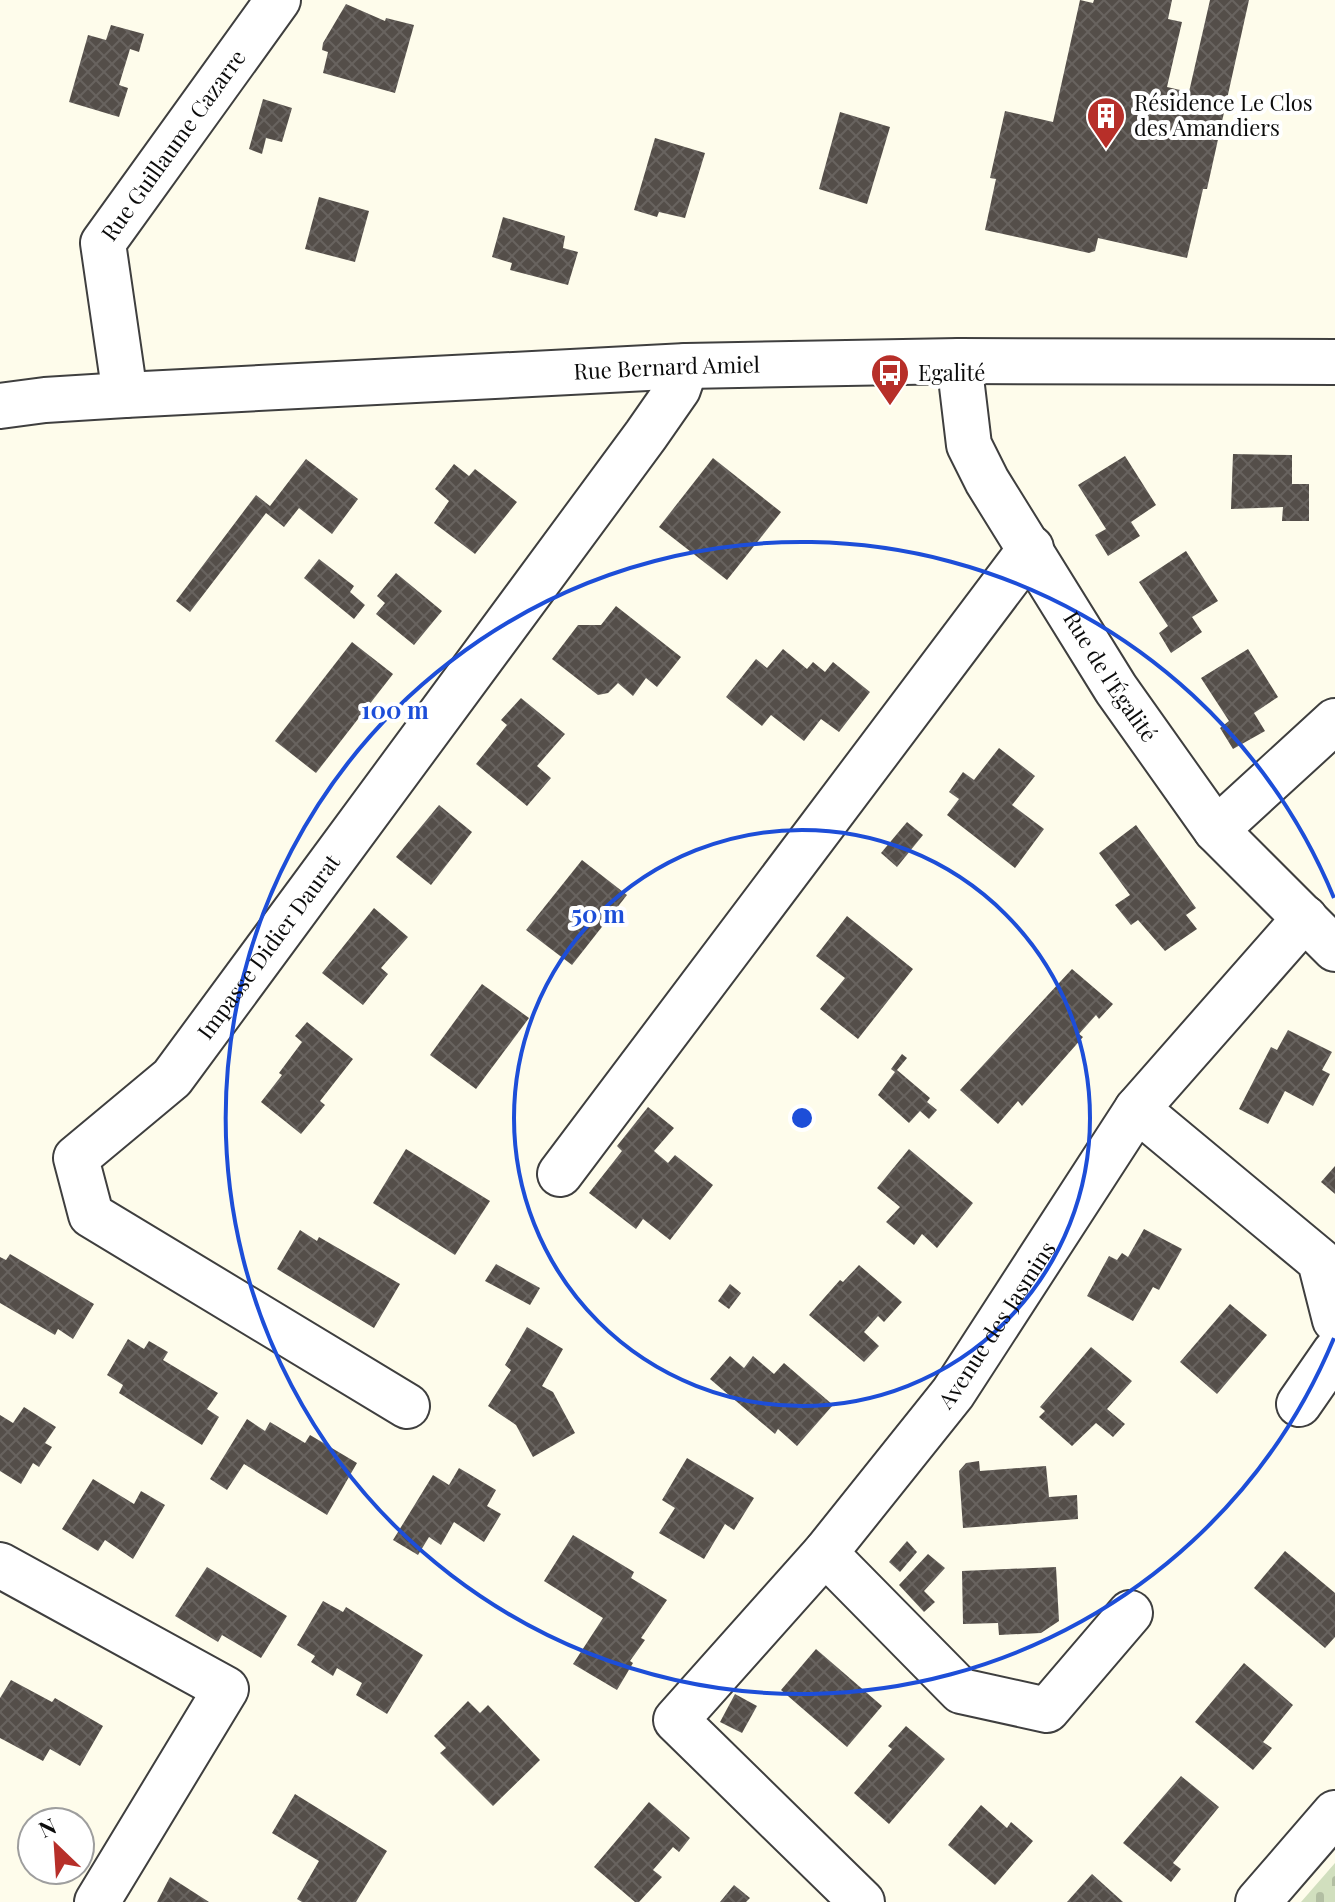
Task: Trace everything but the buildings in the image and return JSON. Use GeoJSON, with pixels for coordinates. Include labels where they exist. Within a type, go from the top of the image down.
{"type":"FeatureCollection","features":[{"type":"Feature","properties":{"kind":"street","name":"Rue Guillaume Cazarre"},"geometry":{"type":"LineString","coordinates":[[125,395],[103,243],[278,0]]}},
{"type":"Feature","properties":{"kind":"street","name":"Rue Bernard Amiel"},"geometry":{"type":"LineString","coordinates":[[0,406],[125,395],[686,366],[959,361],[1335,362]]}},
{"type":"Feature","properties":{"kind":"street","name":"Rue de l'Égalité"},"geometry":{"type":"LineString","coordinates":[[959,361],[969,445],[987,481],[1116,689],[1216,830],[1335,949]]}},
{"type":"Feature","properties":{"kind":"street","name":"Impasse Didier Daurat"},"geometry":{"type":"LineString","coordinates":[[407,1406],[91,1215],[76,1158],[172,1078],[646,435],[678,389],[686,366]]}},
{"type":"Feature","properties":{"kind":"street"},"geometry":{"type":"LineString","coordinates":[[560,1174],[1031,548]]}},
{"type":"Feature","properties":{"kind":"street"},"geometry":{"type":"LineString","coordinates":[[1216,830],[1335,721]]}},
{"type":"Feature","properties":{"kind":"street","name":"Avenue des Jasmins"},"geometry":{"type":"LineString","coordinates":[[862,1902],[676,1720],[825,1553],[953,1393],[1137,1109],[1305,918]]}},
{"type":"Feature","properties":{"kind":"street"},"geometry":{"type":"LineString","coordinates":[[1137,1109],[1320,1261],[1335,1320]]}},
{"type":"Feature","properties":{"kind":"street"},"geometry":{"type":"LineString","coordinates":[[1299,1404],[1335,1352]]}},
{"type":"Feature","properties":{"kind":"street"},"geometry":{"type":"LineString","coordinates":[[825,1553],[961,1691],[1047,1710],[1130,1613]]}},
{"type":"Feature","properties":{"kind":"street"},"geometry":{"type":"LineString","coordinates":[[0,1565],[226,1689],[97,1902]]}},
{"type":"Feature","properties":{"kind":"street"},"geometry":{"type":"LineString","coordinates":[[1258,1902],[1335,1813]]}},
{"type":"Feature","properties":{"kind":"green space"},"geometry":{"type":"Polygon","coordinates":[[[1335,1863],[1335,1902],[1301,1902],[1335,1863]]]}},
{"type":"Feature","properties":{"kind":"place","name":"Résidence Le Clos des Amandiers"},"geometry":{"type":"Point","coordinates":[1106,150]}},
{"type":"Feature","properties":{"kind":"place","name":"Egalité"},"geometry":{"type":"Point","coordinates":[890,407]}}]}
